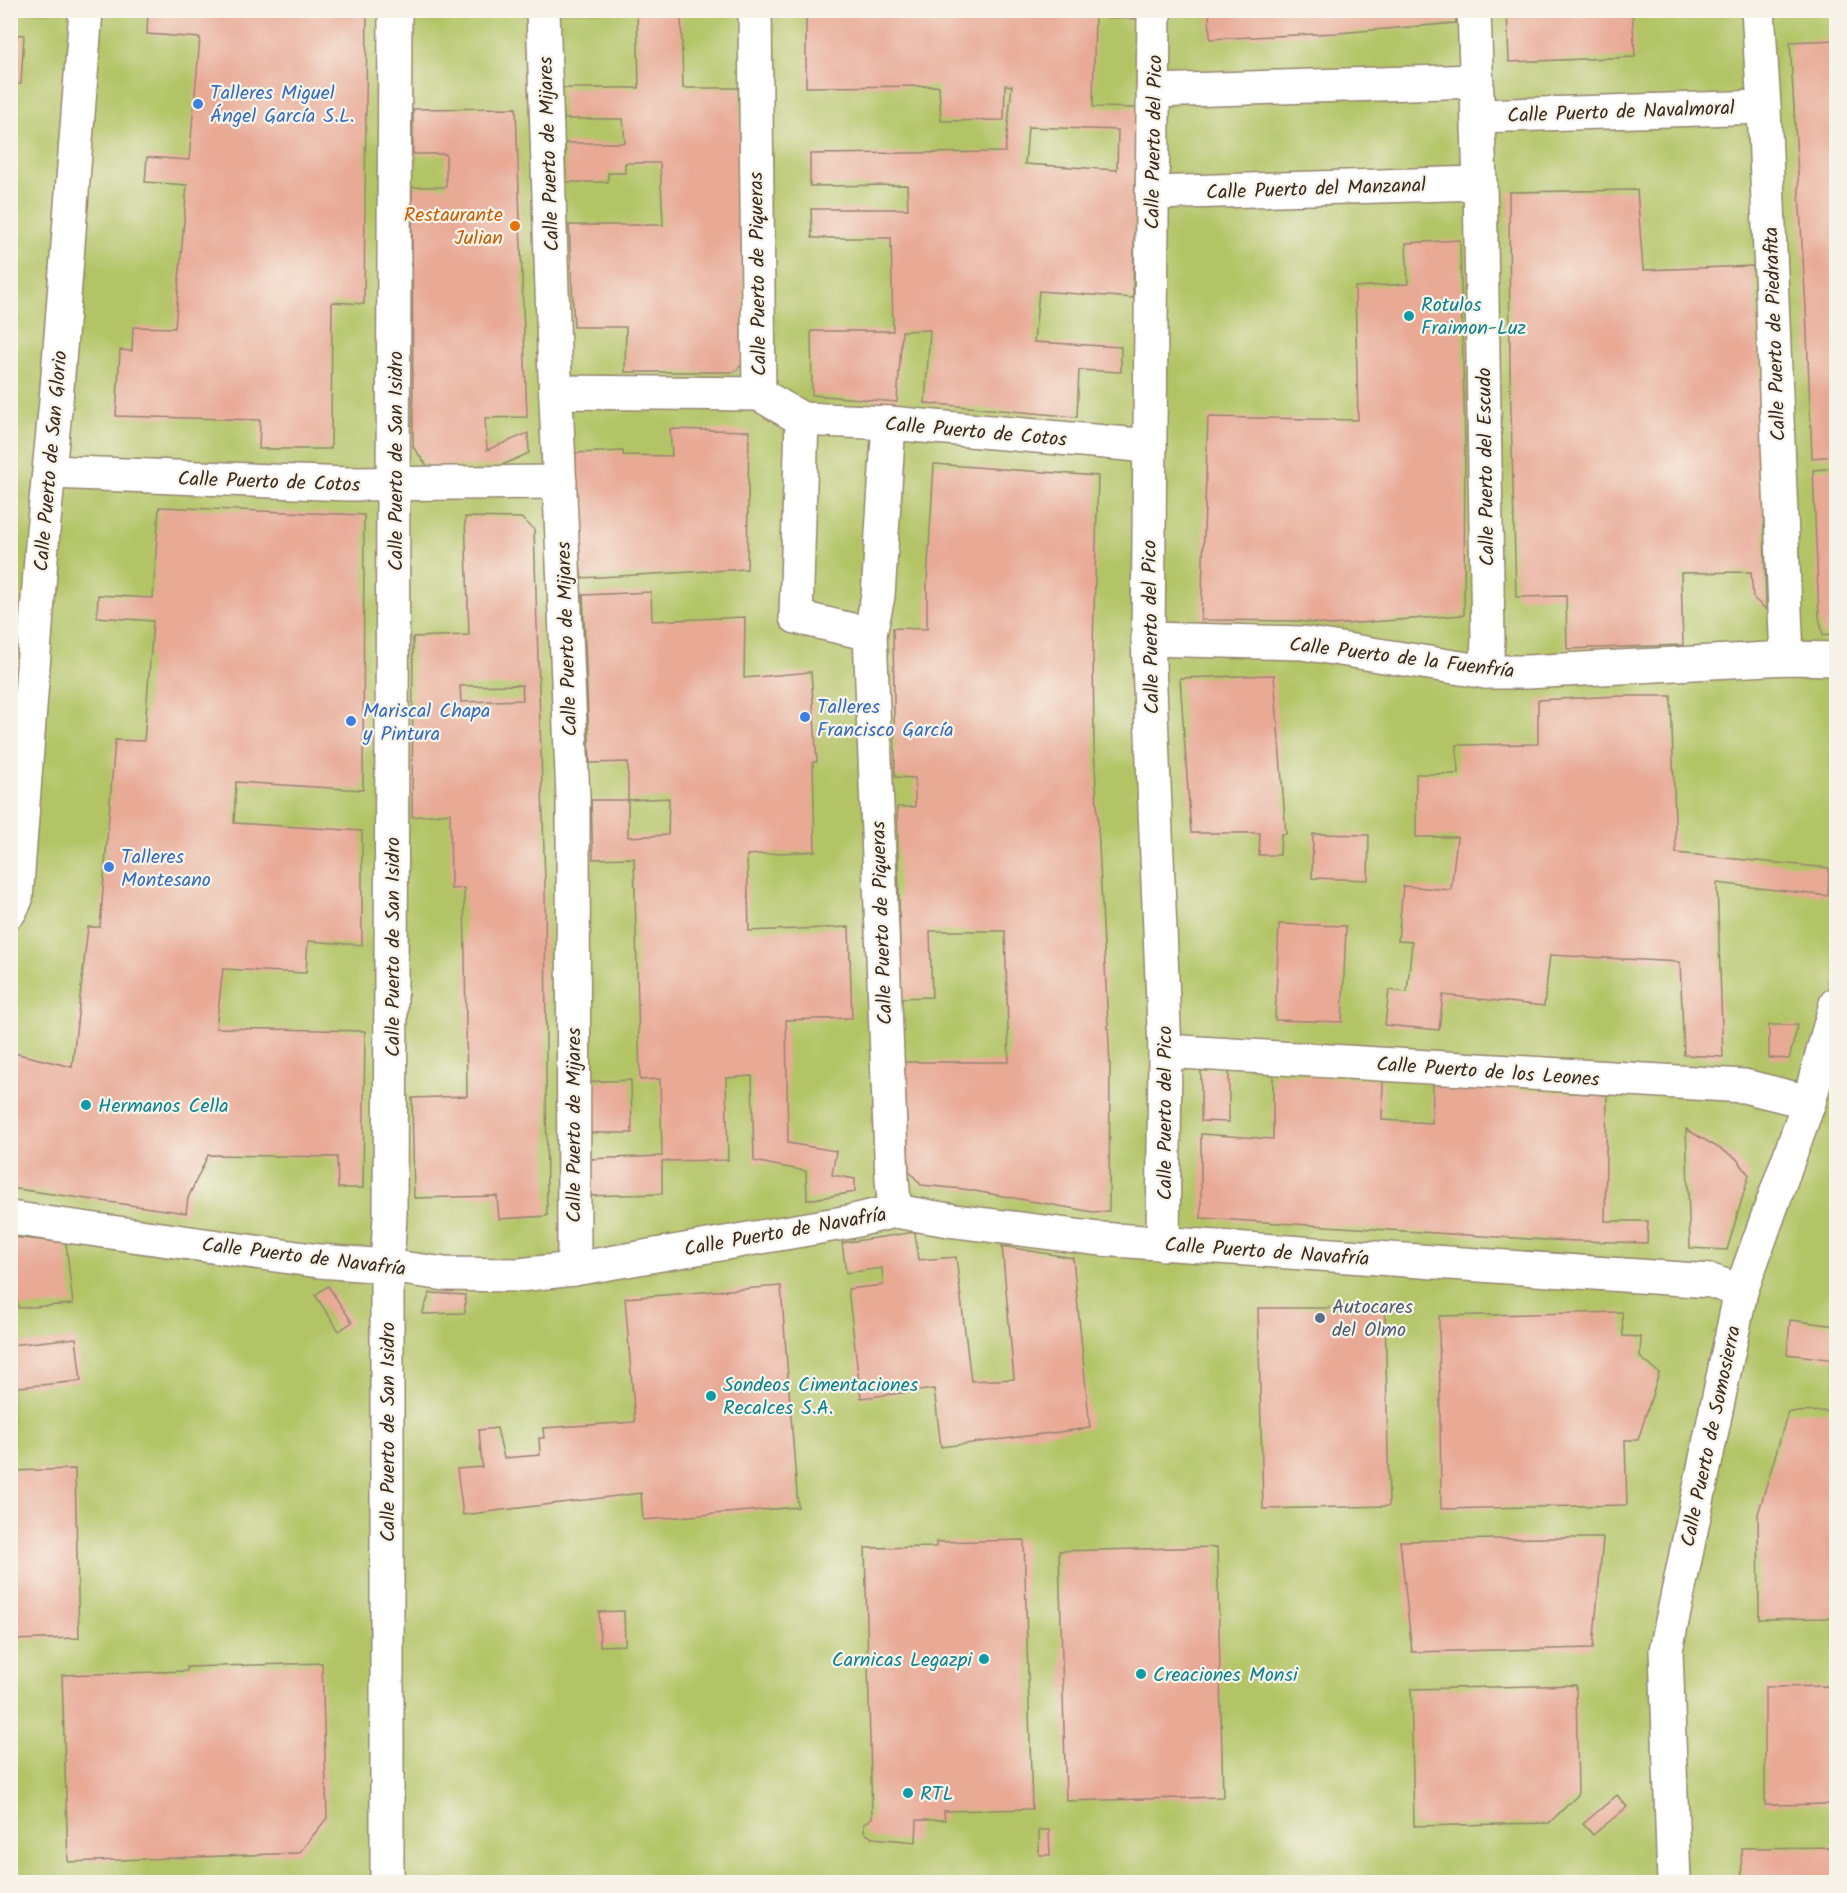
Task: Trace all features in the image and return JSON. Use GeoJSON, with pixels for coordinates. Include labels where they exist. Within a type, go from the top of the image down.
{"type":"FeatureCollection","features":[{"type":"Feature","properties":{"kind":"street","name":"Calle Puerto de San Glorio"},"geometry":{"type":"LineString","coordinates":[[10,911],[16,899],[43,531],[50,472],[86,10]]}},
{"type":"Feature","properties":{"kind":"street","name":"Calle Puerto de San Isidro"},"geometry":{"type":"LineString","coordinates":[[387,1882],[387,1266],[390,1204],[396,10]]}},
{"type":"Feature","properties":{"kind":"street","name":"Calle Puerto de Mijares"},"geometry":{"type":"LineString","coordinates":[[543,10],[573,798],[574,1269]]}},
{"type":"Feature","properties":{"kind":"street","name":"Calle Puerto de Piqueras"},"geometry":{"type":"LineString","coordinates":[[755,10],[759,394],[802,419]]}},
{"type":"Feature","properties":{"kind":"street","name":"Calle Puerto del Pico"},"geometry":{"type":"LineString","coordinates":[[1154,10],[1148,639],[1165,1051],[1163,1244]]}},
{"type":"Feature","properties":{"kind":"street","name":"Calle Puerto del Escudo"},"geometry":{"type":"LineString","coordinates":[[1474,10],[1479,116],[1488,639],[1486,672]]}},
{"type":"Feature","properties":{"kind":"street","name":"Calle Puerto de Piedrafita"},"geometry":{"type":"LineString","coordinates":[[1758,10],[1787,658]]}},
{"type":"Feature","properties":{"kind":"street"},"geometry":{"type":"LineString","coordinates":[[1153,91],[1477,81]]}},
{"type":"Feature","properties":{"kind":"street","name":"Calle Puerto de Navalmoral"},"geometry":{"type":"LineString","coordinates":[[1479,116],[1764,107]]}},
{"type":"Feature","properties":{"kind":"street","name":"Calle Puerto del Manzanal"},"geometry":{"type":"LineString","coordinates":[[1152,194],[1480,183]]}},
{"type":"Feature","properties":{"kind":"street"},"geometry":{"type":"LineString","coordinates":[[556,392],[759,394]]}},
{"type":"Feature","properties":{"kind":"street","name":"Calle Puerto de Cotos"},"geometry":{"type":"LineString","coordinates":[[802,419],[889,423],[1150,447]]}},
{"type":"Feature","properties":{"kind":"street"},"geometry":{"type":"LineString","coordinates":[[802,419],[796,617],[870,634]]}},
{"type":"Feature","properties":{"kind":"street","name":"Calle Puerto de Piqueras"},"geometry":{"type":"LineString","coordinates":[[889,423],[878,596],[870,634],[895,1211]]}},
{"type":"Feature","properties":{"kind":"street","name":"Calle Puerto de Cotos"},"geometry":{"type":"LineString","coordinates":[[50,472],[348,484],[560,482]]}},
{"type":"Feature","properties":{"kind":"street","name":"Calle Puerto de la Fuenfría"},"geometry":{"type":"LineString","coordinates":[[1148,639],[1302,643],[1486,672],[1527,672],[1787,658],[1836,659]]}},
{"type":"Feature","properties":{"kind":"street","name":"Calle Puerto de Somosierra"},"geometry":{"type":"LineString","coordinates":[[1674,1882],[1666,1650],[1741,1291],[1809,1102],[1836,1004]]}},
{"type":"Feature","properties":{"kind":"street","name":"Calle Puerto de los Leones"},"geometry":{"type":"LineString","coordinates":[[1165,1051],[1744,1086],[1809,1102]]}},
{"type":"Feature","properties":{"kind":"street","name":"Calle Puerto de Navafría"},"geometry":{"type":"LineString","coordinates":[[10,1218],[319,1261],[387,1266],[445,1274],[519,1275],[574,1269],[849,1222],[895,1211],[1089,1238],[1711,1281],[1741,1291]]}},
{"type":"Feature","properties":{"kind":"street"},"geometry":{"type":"LineString","coordinates":[[1657,1882],[1674,1882]]}},
{"type":"Feature","properties":{"kind":"green space"},"geometry":{"type":"Polygon","coordinates":[[[11,11],[1836,11],[1836,1882],[11,1882],[11,11]]]}},
{"type":"Feature","properties":{"kind":"building"},"geometry":{"type":"Polygon","coordinates":[[[148,10],[367,10],[364,304],[332,302],[331,449],[259,449],[260,420],[116,416],[120,350],[132,351],[133,327],[175,328],[187,185],[145,182],[147,157],[189,160],[200,38],[147,34],[148,10]]]}},
{"type":"Feature","properties":{"kind":"building"},"geometry":{"type":"Polygon","coordinates":[[[637,10],[681,10],[683,88],[740,88],[745,362],[734,372],[625,372],[626,327],[574,327],[569,225],[663,225],[660,163],[625,163],[625,173],[608,173],[608,182],[566,182],[565,143],[625,143],[623,119],[564,119],[562,88],[639,88],[637,10]]]}},
{"type":"Feature","properties":{"kind":"building"},"geometry":{"type":"Polygon","coordinates":[[[806,10],[1138,10],[1138,19],[1095,17],[1093,107],[1137,108],[1133,298],[1039,291],[1034,342],[1121,347],[1121,372],[1079,370],[1077,417],[925,403],[930,330],[902,331],[897,402],[812,395],[811,331],[893,331],[891,238],[812,238],[811,209],[908,209],[907,185],[810,186],[810,154],[1005,152],[1012,86],[1005,85],[1004,120],[941,121],[939,86],[806,87],[806,10]],[[1028,127],[1025,164],[1117,170],[1118,130],[1028,127]]]}},
{"type":"Feature","properties":{"kind":"building"},"geometry":{"type":"Polygon","coordinates":[[[1209,10],[1456,10],[1456,23],[1338,33],[1210,39],[1209,10]]]}},
{"type":"Feature","properties":{"kind":"building"},"geometry":{"type":"Polygon","coordinates":[[[1507,10],[1632,10],[1635,57],[1509,62],[1507,10]]]}},
{"type":"Feature","properties":{"kind":"building"},"geometry":{"type":"Polygon","coordinates":[[[10,34],[24,35],[21,84],[10,84],[10,34]]]}},
{"type":"Feature","properties":{"kind":"building"},"geometry":{"type":"Polygon","coordinates":[[[1836,40],[1836,456],[1812,458],[1806,309],[1790,42],[1836,40]]]}},
{"type":"Feature","properties":{"kind":"building"},"geometry":{"type":"Polygon","coordinates":[[[516,108],[527,417],[485,418],[487,450],[528,433],[529,453],[500,466],[428,467],[413,447],[412,187],[446,187],[446,154],[413,154],[413,109],[516,108]]]}},
{"type":"Feature","properties":{"kind":"building"},"geometry":{"type":"Polygon","coordinates":[[[10,134],[15,134],[14,152],[10,152],[10,134]]]}},
{"type":"Feature","properties":{"kind":"building"},"geometry":{"type":"Polygon","coordinates":[[[1637,190],[1643,270],[1753,266],[1761,386],[1766,609],[1753,598],[1751,572],[1681,573],[1683,645],[1567,649],[1566,596],[1516,597],[1510,376],[1509,192],[1637,190]]]}},
{"type":"Feature","properties":{"kind":"building"},"geometry":{"type":"Polygon","coordinates":[[[1460,240],[1465,444],[1464,615],[1331,625],[1297,621],[1201,620],[1208,417],[1358,420],[1355,287],[1408,284],[1406,243],[1460,240]]]}},
{"type":"Feature","properties":{"kind":"building"},"geometry":{"type":"Polygon","coordinates":[[[670,429],[749,431],[747,569],[581,578],[574,453],[623,451],[623,455],[672,456],[670,429]]]}},
{"type":"Feature","properties":{"kind":"building"},"geometry":{"type":"Polygon","coordinates":[[[934,464],[1098,476],[1093,647],[1094,746],[1110,1065],[1109,1211],[1093,1212],[963,1189],[921,1185],[909,1171],[904,1062],[1009,1062],[1005,931],[930,931],[932,997],[901,998],[897,807],[915,807],[915,778],[895,777],[893,628],[927,629],[927,581],[934,464]]]}},
{"type":"Feature","properties":{"kind":"building"},"geometry":{"type":"Polygon","coordinates":[[[1836,468],[1836,633],[1823,635],[1819,617],[1813,470],[1836,468]]]}},
{"type":"Feature","properties":{"kind":"building"},"geometry":{"type":"Polygon","coordinates":[[[159,507],[364,515],[363,790],[236,782],[234,823],[362,831],[362,945],[308,941],[306,973],[223,969],[216,1028],[365,1031],[363,1188],[338,1188],[337,1157],[208,1155],[188,1198],[186,1213],[10,1188],[10,1052],[72,1067],[88,927],[100,927],[115,740],[144,741],[153,621],[97,617],[98,595],[153,598],[159,507]]]}},
{"type":"Feature","properties":{"kind":"building"},"geometry":{"type":"Polygon","coordinates":[[[465,517],[521,518],[534,529],[545,882],[547,1216],[499,1219],[497,1196],[414,1198],[412,1098],[467,1096],[464,888],[451,889],[450,813],[412,817],[413,637],[469,635],[465,517]],[[522,685],[460,686],[461,702],[523,700],[522,685]]]}},
{"type":"Feature","properties":{"kind":"building"},"geometry":{"type":"Polygon","coordinates":[[[651,592],[652,621],[745,617],[744,678],[811,672],[817,762],[813,762],[815,851],[747,855],[749,931],[849,927],[852,1018],[786,1020],[788,1143],[836,1151],[832,1175],[855,1179],[855,1192],[807,1200],[806,1171],[754,1161],[752,1076],[726,1078],[728,1160],[662,1161],[662,1194],[587,1196],[587,1159],[662,1156],[660,1079],[640,1080],[634,858],[593,859],[591,800],[628,800],[628,762],[590,763],[583,595],[651,592]],[[669,798],[628,800],[628,837],[668,835],[669,798]]]}},
{"type":"Feature","properties":{"kind":"building"},"geometry":{"type":"Polygon","coordinates":[[[1274,675],[1286,834],[1281,834],[1280,855],[1259,855],[1260,833],[1191,833],[1180,678],[1274,675]]]}},
{"type":"Feature","properties":{"kind":"building"},"geometry":{"type":"Polygon","coordinates":[[[1671,696],[1676,853],[1829,868],[1828,896],[1717,883],[1723,1057],[1684,1055],[1680,962],[1550,955],[1544,1006],[1443,995],[1439,1030],[1385,1025],[1389,990],[1407,992],[1412,942],[1398,941],[1403,886],[1451,890],[1457,837],[1416,837],[1416,774],[1458,774],[1457,745],[1538,744],[1538,700],[1671,696]]]}},
{"type":"Feature","properties":{"kind":"building"},"geometry":{"type":"Polygon","coordinates":[[[1313,834],[1369,835],[1368,880],[1312,878],[1313,834]]]}},
{"type":"Feature","properties":{"kind":"building"},"geometry":{"type":"Polygon","coordinates":[[[1279,924],[1346,926],[1342,1022],[1275,1020],[1279,924]]]}},
{"type":"Feature","properties":{"kind":"building"},"geometry":{"type":"Polygon","coordinates":[[[1769,1025],[1798,1025],[1789,1059],[1769,1058],[1769,1025]]]}},
{"type":"Feature","properties":{"kind":"building"},"geometry":{"type":"Polygon","coordinates":[[[1201,1070],[1229,1071],[1229,1122],[1201,1121],[1201,1070]]]}},
{"type":"Feature","properties":{"kind":"building"},"geometry":{"type":"Polygon","coordinates":[[[1273,1073],[1383,1080],[1382,1120],[1432,1123],[1433,1084],[1607,1095],[1605,1221],[1648,1221],[1647,1243],[1545,1240],[1201,1218],[1201,1134],[1273,1139],[1273,1073]]]}},
{"type":"Feature","properties":{"kind":"building"},"geometry":{"type":"Polygon","coordinates":[[[631,1080],[632,1133],[586,1133],[585,1082],[631,1080]]]}},
{"type":"Feature","properties":{"kind":"building"},"geometry":{"type":"Polygon","coordinates":[[[1686,1129],[1736,1158],[1749,1175],[1727,1250],[1690,1248],[1686,1129]]]}},
{"type":"Feature","properties":{"kind":"building"},"geometry":{"type":"Polygon","coordinates":[[[915,1232],[918,1260],[956,1257],[971,1381],[1014,1379],[1002,1246],[1073,1258],[1090,1428],[941,1447],[934,1389],[861,1398],[848,1289],[883,1285],[882,1268],[846,1273],[842,1243],[915,1232]]]}},
{"type":"Feature","properties":{"kind":"building"},"geometry":{"type":"Polygon","coordinates":[[[13,1237],[66,1243],[73,1304],[18,1308],[13,1237]]]}},
{"type":"Feature","properties":{"kind":"building"},"geometry":{"type":"Polygon","coordinates":[[[328,1286],[352,1322],[339,1331],[315,1295],[328,1286]]]}},
{"type":"Feature","properties":{"kind":"building","name":"Sondeos Cimentaciones Recalces S.A."},"geometry":{"type":"Polygon","coordinates":[[[781,1286],[798,1507],[643,1520],[641,1493],[463,1515],[457,1469],[482,1467],[479,1430],[497,1428],[504,1458],[540,1455],[539,1438],[544,1438],[543,1428],[635,1422],[625,1298],[781,1286]]]}},
{"type":"Feature","properties":{"kind":"building"},"geometry":{"type":"Polygon","coordinates":[[[430,1293],[465,1295],[465,1313],[422,1314],[430,1293]]]}},
{"type":"Feature","properties":{"kind":"building"},"geometry":{"type":"Polygon","coordinates":[[[1258,1308],[1385,1308],[1389,1506],[1263,1509],[1258,1308]]]}},
{"type":"Feature","properties":{"kind":"building"},"geometry":{"type":"Polygon","coordinates":[[[1622,1312],[1623,1336],[1641,1337],[1640,1357],[1659,1373],[1638,1440],[1625,1440],[1627,1505],[1441,1509],[1439,1316],[1622,1312]]]}},
{"type":"Feature","properties":{"kind":"building"},"geometry":{"type":"Polygon","coordinates":[[[1790,1320],[1836,1326],[1836,1360],[1787,1354],[1790,1320]]]}},
{"type":"Feature","properties":{"kind":"building"},"geometry":{"type":"Polygon","coordinates":[[[76,1338],[81,1381],[10,1388],[10,1345],[76,1338]]]}},
{"type":"Feature","properties":{"kind":"building"},"geometry":{"type":"Polygon","coordinates":[[[1836,1411],[1836,1618],[1759,1619],[1758,1514],[1788,1412],[1836,1411]]]}},
{"type":"Feature","properties":{"kind":"building"},"geometry":{"type":"Polygon","coordinates":[[[75,1469],[79,1638],[10,1640],[10,1471],[75,1469]]]}},
{"type":"Feature","properties":{"kind":"building"},"geometry":{"type":"Polygon","coordinates":[[[1603,1538],[1593,1648],[1412,1652],[1400,1541],[1603,1538]]]}},
{"type":"Feature","properties":{"kind":"building"},"geometry":{"type":"Polygon","coordinates":[[[1024,1540],[1032,1809],[944,1811],[945,1820],[917,1820],[916,1842],[873,1838],[864,1830],[864,1824],[872,1818],[865,1548],[936,1547],[936,1542],[1024,1540]]]}},
{"type":"Feature","properties":{"kind":"building","name":"Creaciones Monsi"},"geometry":{"type":"Polygon","coordinates":[[[1217,1547],[1223,1797],[1066,1801],[1059,1551],[1217,1547]]]}},
{"type":"Feature","properties":{"kind":"building"},"geometry":{"type":"Polygon","coordinates":[[[624,1611],[625,1645],[600,1646],[599,1612],[624,1611]]]}},
{"type":"Feature","properties":{"kind":"building"},"geometry":{"type":"Polygon","coordinates":[[[322,1663],[327,1818],[299,1853],[68,1862],[62,1675],[187,1671],[187,1667],[322,1663]]]}},
{"type":"Feature","properties":{"kind":"building"},"geometry":{"type":"Polygon","coordinates":[[[1576,1685],[1578,1795],[1549,1823],[1414,1826],[1411,1689],[1576,1685]]]}},
{"type":"Feature","properties":{"kind":"building"},"geometry":{"type":"Polygon","coordinates":[[[1836,1686],[1836,1804],[1765,1805],[1765,1687],[1836,1686]]]}},
{"type":"Feature","properties":{"kind":"building"},"geometry":{"type":"Polygon","coordinates":[[[1617,1795],[1627,1807],[1593,1835],[1583,1824],[1617,1795]]]}},
{"type":"Feature","properties":{"kind":"building"},"geometry":{"type":"Polygon","coordinates":[[[1039,1830],[1049,1830],[1050,1855],[1039,1855],[1039,1830]]]}},
{"type":"Feature","properties":{"kind":"building"},"geometry":{"type":"Polygon","coordinates":[[[1836,1847],[1836,1882],[1742,1882],[1741,1848],[1836,1847]]]}},
{"type":"Feature","properties":{"kind":"place","name":"Talleres Miguel Ángel García S.L."},"geometry":{"type":"Point","coordinates":[198,104]}},
{"type":"Feature","properties":{"kind":"place","name":"Restaurante Julian"},"geometry":{"type":"Point","coordinates":[515,226]}},
{"type":"Feature","properties":{"kind":"place","name":"Rotulos Fraimon-Luz"},"geometry":{"type":"Point","coordinates":[1409,316]}},
{"type":"Feature","properties":{"kind":"place","name":"Talleres Francisco García"},"geometry":{"type":"Point","coordinates":[805,717]}},
{"type":"Feature","properties":{"kind":"place","name":"Mariscal Chapa y Pintura"},"geometry":{"type":"Point","coordinates":[351,721]}},
{"type":"Feature","properties":{"kind":"place","name":"Talleres Montesano"},"geometry":{"type":"Point","coordinates":[109,867]}},
{"type":"Feature","properties":{"kind":"place","name":"Hermanos Cella"},"geometry":{"type":"Point","coordinates":[86,1105]}},
{"type":"Feature","properties":{"kind":"place","name":"Autocares del Olmo"},"geometry":{"type":"Point","coordinates":[1320,1318]}},
{"type":"Feature","properties":{"kind":"place","name":"Sondeos Cimentaciones Recalces S.A."},"geometry":{"type":"Point","coordinates":[711,1396]}},
{"type":"Feature","properties":{"kind":"place","name":"Carnicas Legazpi"},"geometry":{"type":"Point","coordinates":[984,1659]}},
{"type":"Feature","properties":{"kind":"place","name":"Creaciones Monsi"},"geometry":{"type":"Point","coordinates":[1141,1674]}},
{"type":"Feature","properties":{"kind":"place","name":"RTL"},"geometry":{"type":"Point","coordinates":[908,1793]}}]}
